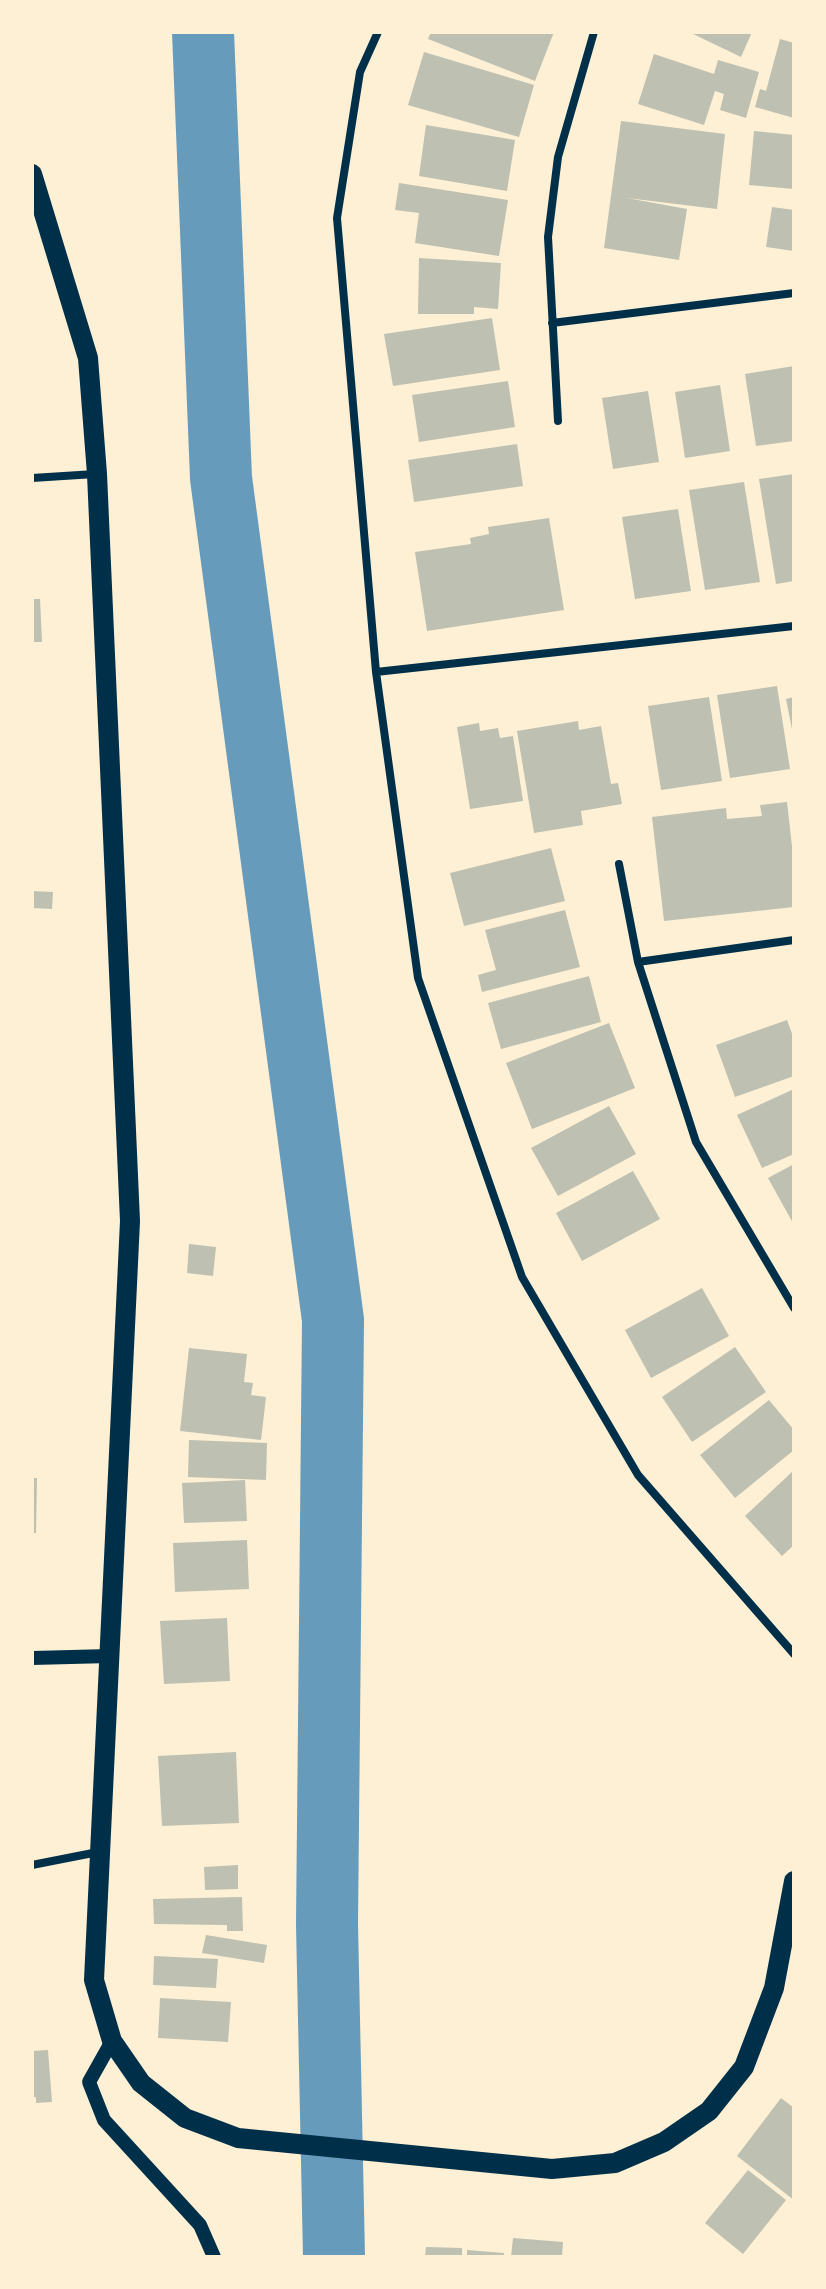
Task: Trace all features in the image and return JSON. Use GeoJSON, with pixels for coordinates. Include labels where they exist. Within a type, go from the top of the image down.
{"type":"FeatureCollection","features":[{"type":"Feature","properties":{"kind":"main road"},"geometry":{"type":"LineString","coordinates":[[32,174],[88,358],[97,474],[130,1221],[94,1980],[112,2041],[141,2083],[185,2118],[238,2138],[552,2169],[615,2163],[664,2142],[709,2111],[744,2067],[774,1988],[794,1881]]}},
{"type":"Feature","properties":{"kind":"street"},"geometry":{"type":"LineString","coordinates":[[378,32],[360,72],[337,218],[376,672],[418,978],[522,1277],[638,1475],[794,1654]]}},
{"type":"Feature","properties":{"kind":"street"},"geometry":{"type":"LineString","coordinates":[[558,421],[548,237],[558,157],[594,32]]}},
{"type":"Feature","properties":{"kind":"street"},"geometry":{"type":"LineString","coordinates":[[552,323],[794,293]]}},
{"type":"Feature","properties":{"kind":"street"},"geometry":{"type":"LineString","coordinates":[[32,478],[97,474]]}},
{"type":"Feature","properties":{"kind":"street"},"geometry":{"type":"LineString","coordinates":[[376,672],[794,626]]}},
{"type":"Feature","properties":{"kind":"street"},"geometry":{"type":"LineString","coordinates":[[619,864],[638,962],[696,1142],[794,1308]]}},
{"type":"Feature","properties":{"kind":"street"},"geometry":{"type":"LineString","coordinates":[[638,962],[794,940]]}},
{"type":"Feature","properties":{"kind":"street"},"geometry":{"type":"LineString","coordinates":[[32,1658],[110,1656]]}},
{"type":"Feature","properties":{"kind":"street"},"geometry":{"type":"LineString","coordinates":[[32,1865],[101,1851]]}},
{"type":"Feature","properties":{"kind":"street"},"geometry":{"type":"LineString","coordinates":[[112,2041],[89,2082],[104,2120],[200,2225],[214,2257]]}},
{"type":"Feature","properties":{"kind":"building"},"geometry":{"type":"Polygon","coordinates":[[[431,32],[554,32],[535,81],[428,39],[431,32]]]}},
{"type":"Feature","properties":{"kind":"building"},"geometry":{"type":"Polygon","coordinates":[[[689,32],[752,32],[741,57],[689,32]]]}},
{"type":"Feature","properties":{"kind":"building"},"geometry":{"type":"Polygon","coordinates":[[[780,39],[794,43],[794,118],[755,107],[760,89],[766,91],[780,39]]]}},
{"type":"Feature","properties":{"kind":"building"},"geometry":{"type":"Polygon","coordinates":[[[424,52],[534,85],[519,137],[408,105],[424,52]]]}},
{"type":"Feature","properties":{"kind":"building"},"geometry":{"type":"Polygon","coordinates":[[[654,54],[714,74],[718,60],[759,72],[746,118],[720,110],[724,94],[715,91],[704,125],[638,104],[654,54]]]}},
{"type":"Feature","properties":{"kind":"building"},"geometry":{"type":"Polygon","coordinates":[[[621,121],[725,134],[717,209],[627,198],[687,209],[679,260],[604,248],[621,121]]]}},
{"type":"Feature","properties":{"kind":"building"},"geometry":{"type":"Polygon","coordinates":[[[426,125],[515,140],[507,191],[419,176],[426,125]]]}},
{"type":"Feature","properties":{"kind":"building"},"geometry":{"type":"Polygon","coordinates":[[[754,131],[794,135],[794,189],[749,185],[754,131]]]}},
{"type":"Feature","properties":{"kind":"building"},"geometry":{"type":"Polygon","coordinates":[[[399,183],[508,200],[499,256],[415,243],[419,213],[395,210],[399,183]]]}},
{"type":"Feature","properties":{"kind":"building"},"geometry":{"type":"Polygon","coordinates":[[[772,207],[794,210],[794,251],[766,247],[772,207]]]}},
{"type":"Feature","properties":{"kind":"building"},"geometry":{"type":"Polygon","coordinates":[[[419,258],[501,263],[498,309],[474,307],[474,314],[418,314],[419,258]]]}},
{"type":"Feature","properties":{"kind":"building"},"geometry":{"type":"Polygon","coordinates":[[[492,318],[500,370],[393,386],[384,334],[492,318]]]}},
{"type":"Feature","properties":{"kind":"building"},"geometry":{"type":"Polygon","coordinates":[[[794,366],[794,441],[756,446],[745,374],[794,366]]]}},
{"type":"Feature","properties":{"kind":"building"},"geometry":{"type":"Polygon","coordinates":[[[508,381],[515,427],[419,442],[412,395],[508,381]]]}},
{"type":"Feature","properties":{"kind":"building"},"geometry":{"type":"Polygon","coordinates":[[[720,385],[730,451],[685,458],[675,392],[720,385]]]}},
{"type":"Feature","properties":{"kind":"building"},"geometry":{"type":"Polygon","coordinates":[[[648,391],[659,462],[613,469],[602,398],[648,391]]]}},
{"type":"Feature","properties":{"kind":"building"},"geometry":{"type":"Polygon","coordinates":[[[517,444],[523,486],[414,502],[408,460],[517,444]]]}},
{"type":"Feature","properties":{"kind":"building"},"geometry":{"type":"Polygon","coordinates":[[[794,474],[794,581],[776,584],[759,479],[794,474]]]}},
{"type":"Feature","properties":{"kind":"building"},"geometry":{"type":"Polygon","coordinates":[[[744,482],[760,582],[705,590],[689,490],[744,482]]]}},
{"type":"Feature","properties":{"kind":"building"},"geometry":{"type":"Polygon","coordinates":[[[678,509],[691,591],[635,599],[622,517],[678,509]]]}},
{"type":"Feature","properties":{"kind":"building"},"geometry":{"type":"Polygon","coordinates":[[[549,518],[564,610],[427,631],[415,552],[471,544],[470,538],[489,534],[488,527],[549,518]]]}},
{"type":"Feature","properties":{"kind":"building"},"geometry":{"type":"Polygon","coordinates":[[[32,599],[40,599],[42,642],[32,642],[32,599]]]}},
{"type":"Feature","properties":{"kind":"building"},"geometry":{"type":"Polygon","coordinates":[[[777,686],[790,769],[730,778],[717,695],[777,686]]]}},
{"type":"Feature","properties":{"kind":"building"},"geometry":{"type":"Polygon","coordinates":[[[709,697],[722,781],[661,790],[648,706],[709,697]]]}},
{"type":"Feature","properties":{"kind":"building"},"geometry":{"type":"Polygon","coordinates":[[[794,697],[794,733],[793,734],[786,699],[794,697]]]}},
{"type":"Feature","properties":{"kind":"building"},"geometry":{"type":"Polygon","coordinates":[[[578,721],[579,730],[601,726],[611,784],[618,783],[622,804],[581,811],[583,825],[534,833],[517,731],[578,721]]]}},
{"type":"Feature","properties":{"kind":"building"},"geometry":{"type":"Polygon","coordinates":[[[479,723],[480,731],[498,728],[500,738],[513,736],[523,801],[470,809],[457,727],[479,723]]]}},
{"type":"Feature","properties":{"kind":"building"},"geometry":{"type":"Polygon","coordinates":[[[787,802],[794,864],[794,907],[664,921],[652,817],[726,808],[727,819],[762,816],[760,805],[787,802]]]}},
{"type":"Feature","properties":{"kind":"building"},"geometry":{"type":"Polygon","coordinates":[[[551,848],[565,901],[464,926],[450,873],[551,848]]]}},
{"type":"Feature","properties":{"kind":"building"},"geometry":{"type":"Polygon","coordinates":[[[32,891],[53,892],[52,909],[32,908],[32,891]]]}},
{"type":"Feature","properties":{"kind":"building"},"geometry":{"type":"Polygon","coordinates":[[[565,910],[580,967],[482,992],[478,975],[496,970],[485,930],[565,910]]]}},
{"type":"Feature","properties":{"kind":"building"},"geometry":{"type":"Polygon","coordinates":[[[589,976],[601,1022],[501,1049],[488,1003],[589,976]]]}},
{"type":"Feature","properties":{"kind":"building"},"geometry":{"type":"Polygon","coordinates":[[[787,1020],[794,1039],[794,1076],[735,1097],[716,1045],[787,1020]]]}},
{"type":"Feature","properties":{"kind":"building"},"geometry":{"type":"Polygon","coordinates":[[[609,1023],[635,1088],[532,1129],[506,1063],[609,1023]]]}},
{"type":"Feature","properties":{"kind":"building"},"geometry":{"type":"Polygon","coordinates":[[[794,1089],[794,1154],[762,1168],[737,1115],[794,1089]]]}},
{"type":"Feature","properties":{"kind":"building"},"geometry":{"type":"Polygon","coordinates":[[[609,1106],[636,1154],[558,1196],[531,1148],[609,1106]]]}},
{"type":"Feature","properties":{"kind":"building"},"geometry":{"type":"Polygon","coordinates":[[[794,1164],[794,1225],[768,1178],[794,1164]]]}},
{"type":"Feature","properties":{"kind":"building"},"geometry":{"type":"Polygon","coordinates":[[[633,1171],[660,1219],[582,1261],[556,1213],[633,1171]]]}},
{"type":"Feature","properties":{"kind":"building"},"geometry":{"type":"Polygon","coordinates":[[[189,1244],[216,1247],[213,1276],[187,1273],[189,1244]]]}},
{"type":"Feature","properties":{"kind":"building"},"geometry":{"type":"Polygon","coordinates":[[[702,1288],[729,1336],[651,1378],[625,1330],[702,1288]]]}},
{"type":"Feature","properties":{"kind":"building"},"geometry":{"type":"Polygon","coordinates":[[[735,1347],[766,1392],[692,1442],[662,1397],[735,1347]]]}},
{"type":"Feature","properties":{"kind":"building"},"geometry":{"type":"Polygon","coordinates":[[[189,1348],[247,1354],[244,1382],[253,1383],[251,1395],[266,1397],[261,1440],[180,1431],[189,1348]]]}},
{"type":"Feature","properties":{"kind":"building"},"geometry":{"type":"Polygon","coordinates":[[[769,1400],[794,1430],[794,1450],[735,1498],[700,1455],[769,1400]]]}},
{"type":"Feature","properties":{"kind":"building"},"geometry":{"type":"Polygon","coordinates":[[[189,1440],[267,1443],[266,1480],[188,1477],[189,1440]]]}},
{"type":"Feature","properties":{"kind":"building"},"geometry":{"type":"Polygon","coordinates":[[[794,1470],[794,1545],[782,1556],[745,1516],[794,1470]]]}},
{"type":"Feature","properties":{"kind":"building"},"geometry":{"type":"Polygon","coordinates":[[[32,1478],[37,1478],[36,1533],[32,1533],[32,1478]]]}},
{"type":"Feature","properties":{"kind":"building"},"geometry":{"type":"Polygon","coordinates":[[[245,1480],[247,1521],[184,1523],[182,1483],[245,1480]]]}},
{"type":"Feature","properties":{"kind":"building"},"geometry":{"type":"Polygon","coordinates":[[[247,1540],[249,1589],[175,1592],[173,1543],[247,1540]]]}},
{"type":"Feature","properties":{"kind":"building"},"geometry":{"type":"Polygon","coordinates":[[[227,1618],[230,1681],[164,1684],[160,1621],[227,1618]]]}},
{"type":"Feature","properties":{"kind":"building"},"geometry":{"type":"Polygon","coordinates":[[[236,1752],[239,1823],[162,1826],[158,1756],[236,1752]]]}},
{"type":"Feature","properties":{"kind":"building"},"geometry":{"type":"Polygon","coordinates":[[[238,1865],[238,1889],[205,1890],[204,1867],[238,1865]]]}},
{"type":"Feature","properties":{"kind":"building"},"geometry":{"type":"Polygon","coordinates":[[[242,1897],[243,1931],[227,1931],[227,1925],[154,1924],[153,1899],[242,1897]]]}},
{"type":"Feature","properties":{"kind":"building"},"geometry":{"type":"Polygon","coordinates":[[[206,1935],[267,1945],[264,1963],[202,1953],[206,1935]]]}},
{"type":"Feature","properties":{"kind":"building"},"geometry":{"type":"Polygon","coordinates":[[[154,1956],[218,1959],[216,1988],[153,1985],[154,1956]]]}},
{"type":"Feature","properties":{"kind":"building"},"geometry":{"type":"Polygon","coordinates":[[[160,1998],[231,2002],[228,2042],[158,2038],[160,1998]]]}},
{"type":"Feature","properties":{"kind":"building"},"geometry":{"type":"Polygon","coordinates":[[[48,2050],[52,2102],[36,2103],[36,2097],[32,2098],[32,2051],[48,2050]]]}},
{"type":"Feature","properties":{"kind":"building"},"geometry":{"type":"Polygon","coordinates":[[[781,2098],[794,2108],[794,2200],[737,2156],[781,2098]]]}},
{"type":"Feature","properties":{"kind":"building"},"geometry":{"type":"Polygon","coordinates":[[[748,2170],[786,2200],[743,2254],[705,2223],[748,2170]]]}},
{"type":"Feature","properties":{"kind":"building"},"geometry":{"type":"Polygon","coordinates":[[[513,2238],[563,2242],[562,2257],[511,2257],[513,2238]]]}},
{"type":"Feature","properties":{"kind":"building"},"geometry":{"type":"Polygon","coordinates":[[[426,2247],[462,2248],[462,2257],[425,2257],[426,2247]]]}},
{"type":"Feature","properties":{"kind":"building"},"geometry":{"type":"Polygon","coordinates":[[[467,2250],[504,2253],[504,2257],[467,2257],[467,2250]]]}},
{"type":"Feature","properties":{"kind":"waterway"},"geometry":{"type":"LineString","coordinates":[[203,32],[221,478],[333,1320],[327,1924],[334,2257]]}}]}
